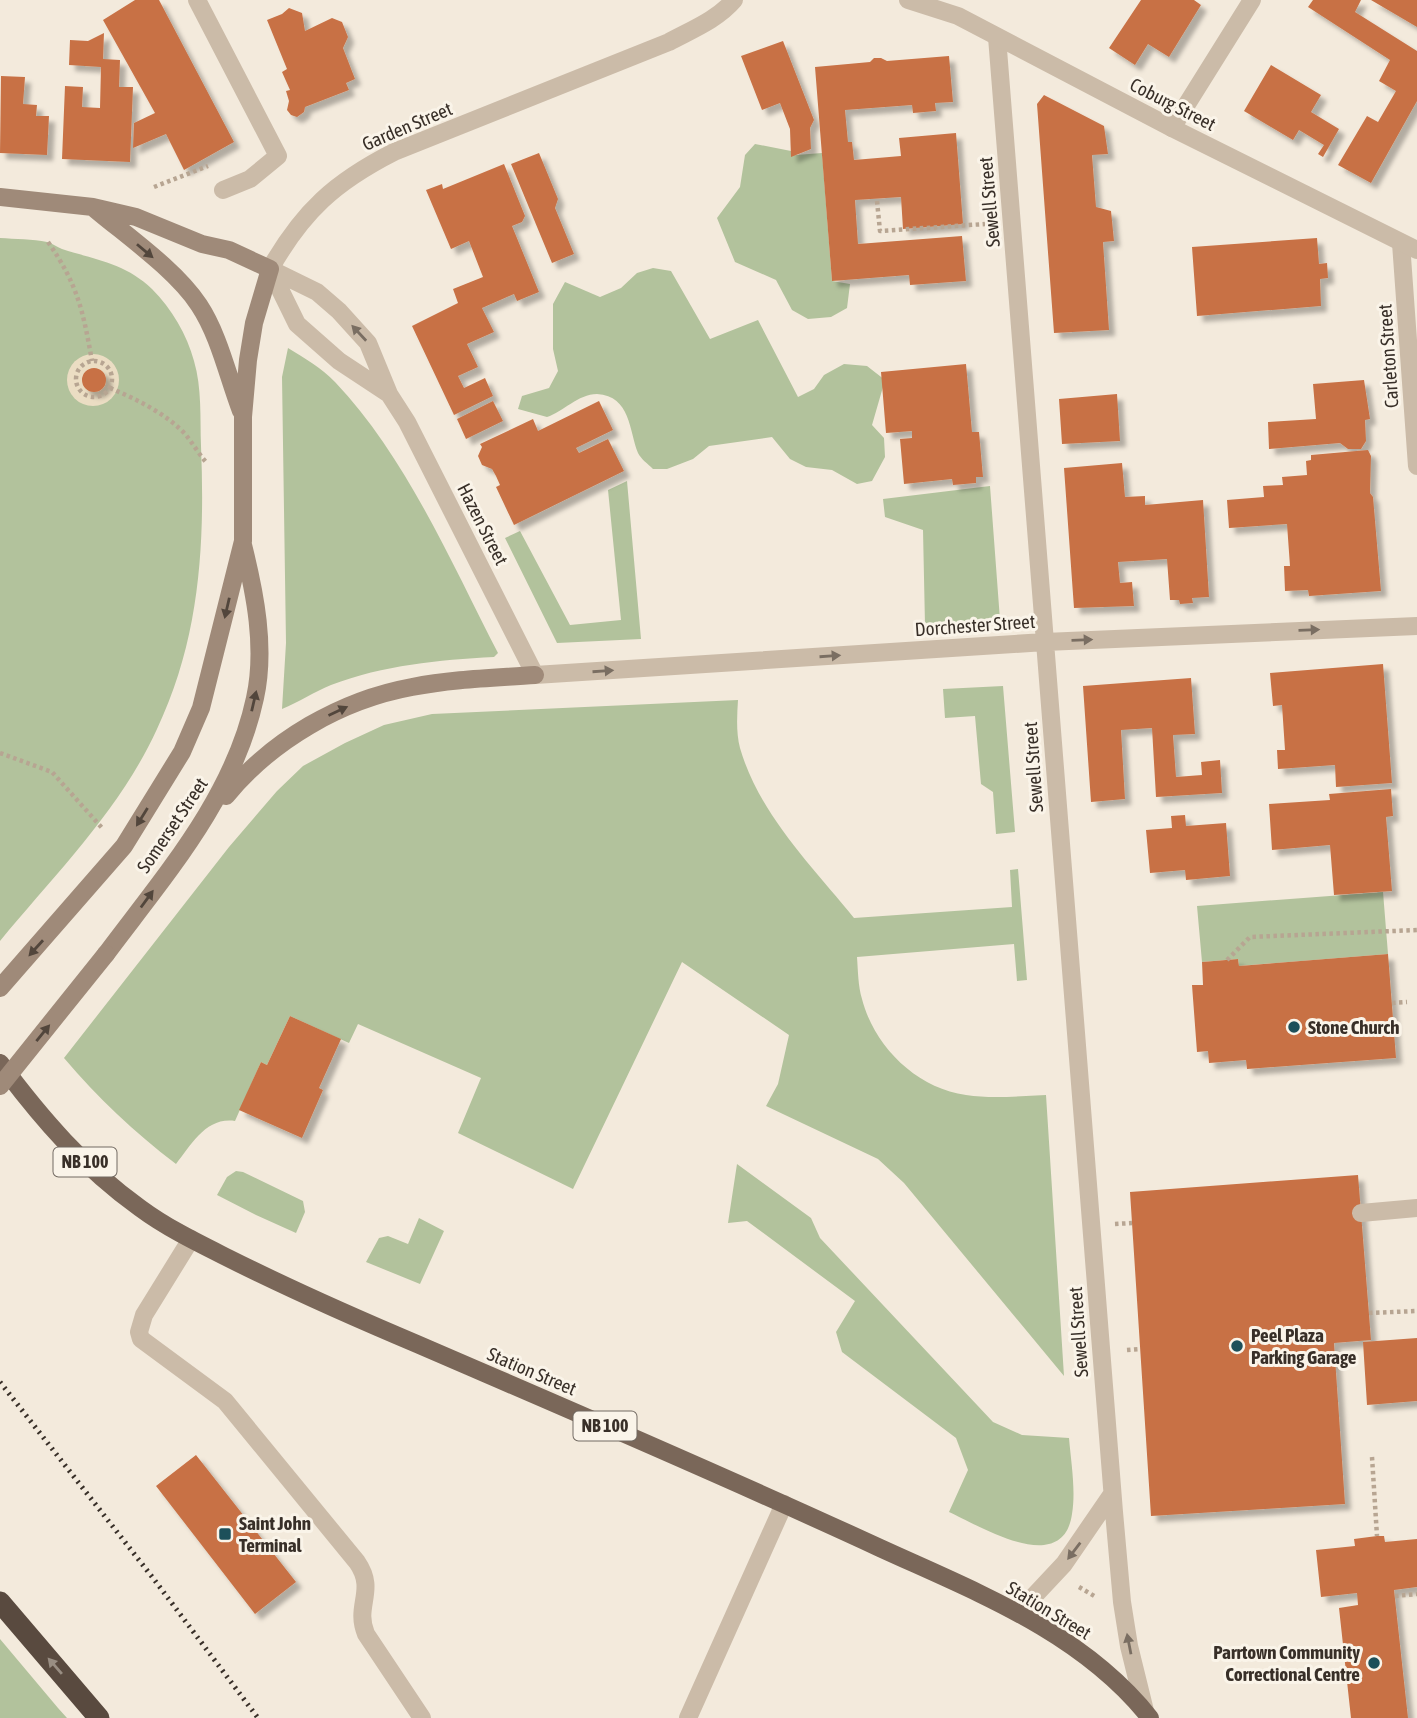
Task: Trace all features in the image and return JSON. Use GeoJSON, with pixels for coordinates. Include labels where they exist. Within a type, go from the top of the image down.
{"type":"FeatureCollection","features":[{"type":"Feature","properties":{"kind":"highway"},"geometry":{"type":"LineString","coordinates":[[0,1602],[99,1718]]}},
{"type":"Feature","properties":{"kind":"main road"},"geometry":{"type":"LineString","coordinates":[[0,197],[93,207],[136,217],[202,244],[229,250],[270,270]]}},
{"type":"Feature","properties":{"kind":"main road"},"geometry":{"type":"LineString","coordinates":[[93,207],[181,284],[200,305],[243,418]]}},
{"type":"Feature","properties":{"kind":"main road","name":"Somerset Street"},"geometry":{"type":"LineString","coordinates":[[0,1086],[106,954],[194,834],[227,782],[240,748],[256,697],[259,658],[255,595],[243,541],[243,418],[252,335],[270,270]]}},
{"type":"Feature","properties":{"kind":"main road","name":"Somerset Street"},"geometry":{"type":"LineString","coordinates":[[0,988],[124,846],[182,752],[201,708],[243,541]]}},
{"type":"Feature","properties":{"kind":"main road"},"geometry":{"type":"LineString","coordinates":[[194,834],[236,783],[289,737],[315,722],[363,701],[412,687],[535,675]]}},
{"type":"Feature","properties":{"kind":"main road","name":"Station Street"},"geometry":{"type":"LineString","coordinates":[[0,1063],[60,1138],[85,1163],[142,1209],[191,1239],[298,1293],[784,1504],[1019,1612],[1076,1649],[1111,1678],[1147,1714]]}},
{"type":"Feature","properties":{"kind":"street"},"geometry":{"type":"LineString","coordinates":[[197,0],[278,156],[250,179],[223,190]]}},
{"type":"Feature","properties":{"kind":"street","name":"Garden Street"},"geometry":{"type":"LineString","coordinates":[[270,270],[304,218],[331,191],[359,170],[394,152],[669,42],[705,23],[734,0]]}},
{"type":"Feature","properties":{"kind":"street","name":"Coburg Street"},"geometry":{"type":"LineString","coordinates":[[908,0],[957,16],[1409,247]]}},
{"type":"Feature","properties":{"kind":"street"},"geometry":{"type":"LineString","coordinates":[[1172,128],[1252,0]]}},
{"type":"Feature","properties":{"kind":"street","name":"Sewell Street"},"geometry":{"type":"LineString","coordinates":[[997,37],[1112,1494],[1122,1602],[1129,1646],[1147,1714]]}},
{"type":"Feature","properties":{"kind":"street","name":"Carleton Street"},"geometry":{"type":"LineString","coordinates":[[1409,247],[1417,466]]}},
{"type":"Feature","properties":{"kind":"street","name":"Hazen Street"},"geometry":{"type":"LineString","coordinates":[[270,270],[297,324],[339,361],[389,394]]}},
{"type":"Feature","properties":{"kind":"street","name":"Hazen Street"},"geometry":{"type":"LineString","coordinates":[[270,270],[317,292],[340,311],[368,342],[389,394],[407,422],[535,675]]}},
{"type":"Feature","properties":{"kind":"street","name":"Dorchester Street"},"geometry":{"type":"LineString","coordinates":[[535,675],[1045,642],[1417,626]]}},
{"type":"Feature","properties":{"kind":"street"},"geometry":{"type":"LineString","coordinates":[[1361,1213],[1417,1208]]}},
{"type":"Feature","properties":{"kind":"street"},"geometry":{"type":"LineString","coordinates":[[191,1239],[145,1315],[139,1332],[141,1339],[225,1401],[357,1562],[366,1580],[361,1613],[366,1634],[422,1718]]}},
{"type":"Feature","properties":{"kind":"street"},"geometry":{"type":"LineString","coordinates":[[1019,1612],[1064,1564],[1112,1494]]}},
{"type":"Feature","properties":{"kind":"street"},"geometry":{"type":"LineString","coordinates":[[688,1718],[784,1504]]}},
{"type":"Feature","properties":{"kind":"path"},"geometry":{"type":"LineString","coordinates":[[153,187],[216,162]]}},
{"type":"Feature","properties":{"kind":"path"},"geometry":{"type":"LineString","coordinates":[[877,201],[880,231],[1011,222]]}},
{"type":"Feature","properties":{"kind":"path"},"geometry":{"type":"LineString","coordinates":[[48,242],[66,268],[79,296],[92,361]]}},
{"type":"Feature","properties":{"kind":"path"},"geometry":{"type":"LineString","coordinates":[[98,362],[108,368],[112,379],[110,388],[104,395],[87,397],[78,389],[78,371],[86,363],[98,362]]}},
{"type":"Feature","properties":{"kind":"path"},"geometry":{"type":"LineString","coordinates":[[110,388],[137,400],[162,416],[184,433],[206,462]]}},
{"type":"Feature","properties":{"kind":"path"},"geometry":{"type":"LineString","coordinates":[[0,753],[52,772],[103,829]]}},
{"type":"Feature","properties":{"kind":"path"},"geometry":{"type":"LineString","coordinates":[[1227,960],[1250,937],[1417,930]]}},
{"type":"Feature","properties":{"kind":"path"},"geometry":{"type":"LineString","coordinates":[[1392,1003],[1407,1002]]}},
{"type":"Feature","properties":{"kind":"path"},"geometry":{"type":"LineString","coordinates":[[1369,1313],[1417,1311]]}},
{"type":"Feature","properties":{"kind":"path"},"geometry":{"type":"LineString","coordinates":[[1372,1457],[1377,1536]]}},
{"type":"Feature","properties":{"kind":"path"},"geometry":{"type":"LineString","coordinates":[[1072,1583],[1099,1599]]}},
{"type":"Feature","properties":{"kind":"path"},"geometry":{"type":"LineString","coordinates":[[1395,1596],[1417,1594]]}},
{"type":"Feature","properties":{"kind":"green space"},"geometry":{"type":"Polygon","coordinates":[[[755,144],[791,151],[796,155],[822,153],[832,281],[850,284],[847,308],[831,317],[808,319],[792,310],[776,280],[735,262],[717,218],[740,187],[745,155],[755,144]]]}},
{"type":"Feature","properties":{"kind":"green space"},"geometry":{"type":"Polygon","coordinates":[[[0,238],[47,242],[110,263],[142,280],[172,314],[183,332],[197,371],[202,519],[197,590],[191,626],[183,660],[157,729],[142,759],[106,814],[0,941],[0,238]]]}},
{"type":"Feature","properties":{"kind":"green space"},"geometry":{"type":"Polygon","coordinates":[[[653,268],[671,271],[710,339],[758,320],[798,397],[814,389],[824,375],[844,364],[867,366],[885,380],[872,425],[884,438],[885,457],[872,481],[857,484],[832,470],[806,467],[790,459],[772,437],[709,446],[693,459],[667,469],[653,469],[638,453],[623,408],[608,396],[597,394],[583,397],[547,417],[518,409],[522,396],[549,388],[558,371],[553,349],[553,304],[565,282],[600,297],[621,288],[637,273],[653,268]]]}},
{"type":"Feature","properties":{"kind":"green space"},"geometry":{"type":"Polygon","coordinates":[[[288,348],[330,377],[384,443],[445,547],[498,653],[494,657],[391,668],[331,685],[282,709],[286,643],[282,377],[288,348]]]}},
{"type":"Feature","properties":{"kind":"green space"},"geometry":{"type":"Polygon","coordinates":[[[627,481],[641,639],[557,643],[505,538],[520,531],[570,625],[621,620],[608,490],[627,481]]]}},
{"type":"Feature","properties":{"kind":"green space"},"geometry":{"type":"Polygon","coordinates":[[[990,486],[1000,620],[925,625],[923,530],[885,517],[883,499],[990,486]]]}},
{"type":"Feature","properties":{"kind":"green space"},"geometry":{"type":"Polygon","coordinates":[[[1003,686],[1015,832],[996,834],[993,792],[981,784],[975,716],[945,718],[943,689],[1003,686]]]}},
{"type":"Feature","properties":{"kind":"green space"},"geometry":{"type":"Polygon","coordinates":[[[738,700],[737,730],[740,748],[760,795],[804,859],[854,918],[1012,907],[1010,870],[1018,869],[1027,980],[1017,981],[1014,944],[857,957],[858,978],[862,999],[876,1033],[900,1062],[930,1084],[966,1095],[1046,1095],[1064,1376],[904,1183],[878,1159],[766,1106],[778,1084],[789,1035],[682,962],[573,1189],[458,1133],[481,1078],[358,1024],[349,1043],[290,1016],[267,1065],[261,1062],[235,1121],[216,1123],[208,1128],[176,1164],[117,1114],[64,1058],[229,847],[277,791],[303,766],[345,743],[384,725],[432,714],[738,700]]]}},
{"type":"Feature","properties":{"kind":"green space"},"geometry":{"type":"Polygon","coordinates":[[[1383,892],[1388,954],[1239,966],[1238,959],[1202,962],[1197,906],[1383,892]]]}},
{"type":"Feature","properties":{"kind":"green space"},"geometry":{"type":"Polygon","coordinates":[[[737,1164],[811,1218],[820,1238],[993,1422],[1022,1435],[1069,1438],[1074,1495],[1072,1514],[1065,1533],[1053,1543],[1037,1545],[1019,1542],[999,1536],[949,1512],[968,1470],[956,1438],[842,1352],[836,1332],[855,1301],[747,1221],[728,1223],[737,1164]]]}},
{"type":"Feature","properties":{"kind":"green space"},"geometry":{"type":"Polygon","coordinates":[[[236,1171],[303,1201],[305,1212],[296,1233],[217,1195],[227,1177],[236,1171]]]}},
{"type":"Feature","properties":{"kind":"green space"},"geometry":{"type":"Polygon","coordinates":[[[419,1218],[444,1231],[420,1284],[366,1262],[379,1238],[388,1236],[408,1244],[419,1218]]]}},
{"type":"Feature","properties":{"kind":"green space"},"geometry":{"type":"Polygon","coordinates":[[[0,1639],[58,1708],[67,1718],[0,1718],[0,1639]]]}},
{"type":"Feature","properties":{"kind":"shaded area"},"geometry":{"type":"Polygon","coordinates":[[[93,354],[103,356],[111,362],[117,370],[117,390],[111,398],[103,404],[93,406],[83,404],[75,398],[69,390],[67,380],[69,370],[75,362],[83,356],[93,354]]]}},
{"type":"Feature","properties":{"kind":"building"},"geometry":{"type":"Polygon","coordinates":[[[135,0],[159,0],[234,142],[184,170],[166,134],[133,148],[134,123],[155,113],[103,20],[135,0]]]}},
{"type":"Feature","properties":{"kind":"building"},"geometry":{"type":"Polygon","coordinates":[[[1141,0],[1194,0],[1201,5],[1169,57],[1148,44],[1135,65],[1109,48],[1141,0]]]}},
{"type":"Feature","properties":{"kind":"building"},"geometry":{"type":"Polygon","coordinates":[[[1313,0],[1361,0],[1355,12],[1417,51],[1417,101],[1371,183],[1338,165],[1367,116],[1378,122],[1396,91],[1379,81],[1390,60],[1308,7],[1313,0]]]}},
{"type":"Feature","properties":{"kind":"building"},"geometry":{"type":"Polygon","coordinates":[[[1371,0],[1417,0],[1417,27],[1371,0]]]}},
{"type":"Feature","properties":{"kind":"building"},"geometry":{"type":"Polygon","coordinates":[[[289,8],[302,13],[305,31],[332,18],[342,22],[348,37],[343,48],[355,79],[346,83],[349,90],[305,107],[304,112],[297,117],[287,110],[289,101],[286,91],[290,90],[282,72],[287,69],[267,20],[289,8]]]}},
{"type":"Feature","properties":{"kind":"building"},"geometry":{"type":"Polygon","coordinates":[[[104,33],[103,59],[120,60],[119,87],[133,87],[130,162],[62,159],[65,86],[83,87],[82,107],[100,108],[101,67],[69,65],[70,40],[88,41],[104,33]]]}},
{"type":"Feature","properties":{"kind":"building"},"geometry":{"type":"Polygon","coordinates":[[[783,41],[814,120],[810,128],[811,149],[791,157],[790,129],[780,103],[762,110],[741,56],[783,41]]]}},
{"type":"Feature","properties":{"kind":"building"},"geometry":{"type":"Polygon","coordinates":[[[949,56],[953,102],[935,103],[936,111],[913,113],[912,105],[845,110],[848,142],[852,142],[854,160],[901,156],[899,138],[956,133],[963,224],[903,229],[901,197],[855,200],[858,244],[962,236],[966,281],[910,285],[909,275],[832,281],[815,67],[870,62],[874,58],[887,61],[949,56]]]}},
{"type":"Feature","properties":{"kind":"building"},"geometry":{"type":"Polygon","coordinates":[[[1271,65],[1321,95],[1311,112],[1339,129],[1323,157],[1318,154],[1324,145],[1299,130],[1293,140],[1244,111],[1271,65]]]}},
{"type":"Feature","properties":{"kind":"building"},"geometry":{"type":"Polygon","coordinates":[[[1,76],[25,77],[23,104],[37,105],[36,116],[49,116],[47,155],[0,153],[1,76]]]}},
{"type":"Feature","properties":{"kind":"building"},"geometry":{"type":"Polygon","coordinates":[[[1044,95],[1104,126],[1108,154],[1092,155],[1096,207],[1111,211],[1114,241],[1103,242],[1109,330],[1054,333],[1037,104],[1044,95]]]}},
{"type":"Feature","properties":{"kind":"building"},"geometry":{"type":"Polygon","coordinates":[[[539,153],[558,199],[555,208],[574,254],[552,263],[511,164],[539,153]]]}},
{"type":"Feature","properties":{"kind":"building"},"geometry":{"type":"Polygon","coordinates":[[[504,164],[525,216],[522,222],[512,226],[539,292],[517,301],[514,294],[482,308],[494,332],[467,344],[478,367],[458,376],[464,388],[485,378],[493,396],[454,415],[412,326],[458,303],[453,289],[483,277],[469,241],[451,249],[426,190],[442,184],[443,189],[504,164]]]}},
{"type":"Feature","properties":{"kind":"building"},"geometry":{"type":"Polygon","coordinates":[[[1317,238],[1319,264],[1327,263],[1328,278],[1320,279],[1321,306],[1197,316],[1192,247],[1317,238]]]}},
{"type":"Feature","properties":{"kind":"building"},"geometry":{"type":"Polygon","coordinates":[[[966,364],[972,432],[979,432],[983,477],[976,477],[976,483],[953,485],[952,479],[904,484],[900,439],[912,438],[912,431],[886,433],[881,372],[966,364]]]}},
{"type":"Feature","properties":{"kind":"building"},"geometry":{"type":"Polygon","coordinates":[[[89,368],[99,368],[106,375],[106,385],[99,392],[89,392],[82,385],[82,375],[89,368]]]}},
{"type":"Feature","properties":{"kind":"building"},"geometry":{"type":"Polygon","coordinates":[[[1364,380],[1370,419],[1365,420],[1366,441],[1361,449],[1348,449],[1340,443],[1269,449],[1268,422],[1316,419],[1313,384],[1364,380]]]}},
{"type":"Feature","properties":{"kind":"building"},"geometry":{"type":"Polygon","coordinates":[[[1117,394],[1120,441],[1062,444],[1059,399],[1117,394]]]}},
{"type":"Feature","properties":{"kind":"building"},"geometry":{"type":"Polygon","coordinates":[[[493,401],[503,421],[466,439],[457,419],[493,401]]]}},
{"type":"Feature","properties":{"kind":"building"},"geometry":{"type":"Polygon","coordinates":[[[599,401],[613,430],[576,448],[579,453],[608,439],[624,471],[514,525],[496,487],[500,485],[496,476],[492,469],[482,465],[478,456],[482,447],[480,444],[533,419],[538,431],[599,401]]]}},
{"type":"Feature","properties":{"kind":"building"},"geometry":{"type":"Polygon","coordinates":[[[1368,450],[1371,456],[1370,493],[1373,497],[1381,591],[1309,596],[1308,590],[1285,591],[1284,566],[1290,566],[1287,524],[1229,528],[1227,500],[1264,497],[1263,486],[1283,485],[1282,477],[1307,475],[1306,461],[1311,460],[1311,455],[1368,450]]]}},
{"type":"Feature","properties":{"kind":"building"},"geometry":{"type":"Polygon","coordinates":[[[1122,463],[1125,497],[1145,496],[1145,505],[1203,500],[1209,597],[1192,598],[1193,603],[1180,604],[1179,600],[1170,600],[1167,559],[1118,562],[1120,583],[1132,582],[1134,606],[1074,608],[1064,468],[1122,463]]]}},
{"type":"Feature","properties":{"kind":"building"},"geometry":{"type":"Polygon","coordinates":[[[1383,664],[1392,783],[1336,787],[1335,765],[1278,769],[1277,750],[1285,750],[1282,705],[1273,706],[1270,673],[1383,664]]]}},
{"type":"Feature","properties":{"kind":"building"},"geometry":{"type":"Polygon","coordinates":[[[1191,678],[1195,734],[1173,735],[1176,777],[1202,775],[1201,762],[1220,760],[1222,793],[1156,797],[1152,728],[1121,730],[1125,799],[1091,802],[1083,686],[1191,678]]]}},
{"type":"Feature","properties":{"kind":"building"},"geometry":{"type":"Polygon","coordinates":[[[1391,789],[1393,816],[1386,817],[1392,891],[1334,895],[1330,845],[1272,850],[1269,804],[1330,800],[1329,794],[1391,789]]]}},
{"type":"Feature","properties":{"kind":"building"},"geometry":{"type":"Polygon","coordinates":[[[1185,815],[1186,826],[1226,823],[1230,876],[1186,880],[1185,870],[1150,873],[1146,830],[1172,828],[1171,816],[1185,815]]]}},
{"type":"Feature","properties":{"kind":"building","name":"Stone Church"},"geometry":{"type":"Polygon","coordinates":[[[1388,954],[1396,1058],[1247,1069],[1246,1060],[1209,1063],[1208,1051],[1197,1052],[1192,985],[1203,985],[1202,962],[1238,959],[1239,966],[1388,954]]]}},
{"type":"Feature","properties":{"kind":"building"},"geometry":{"type":"Polygon","coordinates":[[[290,1016],[341,1039],[319,1088],[323,1090],[302,1138],[239,1110],[261,1062],[267,1065],[290,1016]]]}},
{"type":"Feature","properties":{"kind":"building","name":"Peel Plaza Parking Garage"},"geometry":{"type":"Polygon","coordinates":[[[1358,1175],[1371,1340],[1334,1343],[1345,1504],[1151,1516],[1130,1192],[1358,1175]]]}},
{"type":"Feature","properties":{"kind":"building"},"geometry":{"type":"Polygon","coordinates":[[[1417,1338],[1417,1401],[1367,1405],[1363,1342],[1417,1338]]]}},
{"type":"Feature","properties":{"kind":"building"},"geometry":{"type":"Polygon","coordinates":[[[196,1455],[296,1582],[255,1614],[156,1486],[196,1455]]]}},
{"type":"Feature","properties":{"kind":"building","name":"Parrtown Community Correctional Centre"},"geometry":{"type":"Polygon","coordinates":[[[1384,1536],[1385,1542],[1417,1539],[1417,1587],[1394,1590],[1408,1718],[1351,1718],[1339,1608],[1358,1605],[1357,1593],[1321,1597],[1316,1550],[1355,1546],[1354,1539],[1384,1536]]]}},
{"type":"Feature","properties":{"kind":"railway"},"geometry":{"type":"LineString","coordinates":[[0,1382],[258,1718]]}},
{"type":"Feature","properties":{"kind":"place","name":"Stone Church"},"geometry":{"type":"Point","coordinates":[1294,1027]}},
{"type":"Feature","properties":{"kind":"place","name":"Peel Plaza Parking Garage"},"geometry":{"type":"Point","coordinates":[1237,1346]}},
{"type":"Feature","properties":{"kind":"place","name":"Saint John Terminal"},"geometry":{"type":"Point","coordinates":[225,1534]}},
{"type":"Feature","properties":{"kind":"place","name":"Parrtown Community Correctional Centre"},"geometry":{"type":"Point","coordinates":[1374,1663]}}]}
